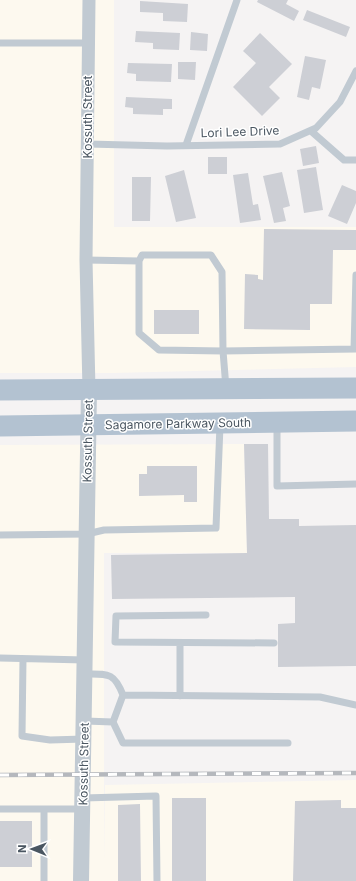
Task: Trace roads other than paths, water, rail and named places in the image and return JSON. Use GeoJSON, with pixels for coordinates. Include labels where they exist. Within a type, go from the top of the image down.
{"type":"FeatureCollection","features":[{"type":"Feature","properties":{"kind":"main road"},"geometry":{"type":"LineString","coordinates":[[0,390],[356,388]]}},
{"type":"Feature","properties":{"kind":"main road","name":"Sagamore Parkway South"},"geometry":{"type":"LineString","coordinates":[[0,426],[88,426],[356,421]]}},
{"type":"Feature","properties":{"kind":"street","name":"Kossuth Street"},"geometry":{"type":"LineString","coordinates":[[81,881],[88,426],[86,260],[89,0]]}},
{"type":"Feature","properties":{"kind":"lane","name":"Lori Lee Drive"},"geometry":{"type":"LineString","coordinates":[[186,145],[237,0]]}},
{"type":"Feature","properties":{"kind":"lane"},"geometry":{"type":"LineString","coordinates":[[0,43],[88,43]]}},
{"type":"Feature","properties":{"kind":"lane","name":"Lori Lee Drive"},"geometry":{"type":"LineString","coordinates":[[88,144],[280,144],[316,128],[340,102],[356,71]]}},
{"type":"Feature","properties":{"kind":"lane"},"geometry":{"type":"LineString","coordinates":[[349,85],[356,90]]}},
{"type":"Feature","properties":{"kind":"lane"},"geometry":{"type":"LineString","coordinates":[[311,131],[344,160],[356,160]]}},
{"type":"Feature","properties":{"kind":"lane"},"geometry":{"type":"LineString","coordinates":[[226,389],[223,351],[222,272],[211,255],[142,255],[139,261],[139,333],[159,350],[223,351],[355,349],[356,275]]}},
{"type":"Feature","properties":{"kind":"lane"},"geometry":{"type":"LineString","coordinates":[[86,260],[139,261]]}},
{"type":"Feature","properties":{"kind":"lane"},"geometry":{"type":"LineString","coordinates":[[276,422],[277,486],[356,484]]}},
{"type":"Feature","properties":{"kind":"lane"},"geometry":{"type":"LineString","coordinates":[[0,535],[87,534],[104,530],[216,528],[220,423]]}},
{"type":"Feature","properties":{"kind":"lane"},"geometry":{"type":"LineString","coordinates":[[206,615],[116,616],[116,642],[274,643]]}},
{"type":"Feature","properties":{"kind":"lane"},"geometry":{"type":"LineString","coordinates":[[180,643],[180,696]]}},
{"type":"Feature","properties":{"kind":"lane"},"geometry":{"type":"LineString","coordinates":[[0,658],[23,659],[85,667],[110,675],[118,682],[123,695],[112,722],[123,743],[288,743]]}},
{"type":"Feature","properties":{"kind":"lane"},"geometry":{"type":"LineString","coordinates":[[23,659],[22,736],[50,740],[84,739]]}},
{"type":"Feature","properties":{"kind":"lane"},"geometry":{"type":"LineString","coordinates":[[123,695],[320,697],[356,706]]}},
{"type":"Feature","properties":{"kind":"lane"},"geometry":{"type":"LineString","coordinates":[[84,721],[112,722]]}},
{"type":"Feature","properties":{"kind":"lane"},"geometry":{"type":"LineString","coordinates":[[0,809],[44,809],[156,796],[157,881]]}},
{"type":"Feature","properties":{"kind":"lane"},"geometry":{"type":"LineString","coordinates":[[44,809],[44,881]]}},
{"type":"Feature","properties":{"kind":"railway"},"geometry":{"type":"LineString","coordinates":[[0,775],[356,773]]}}]}
